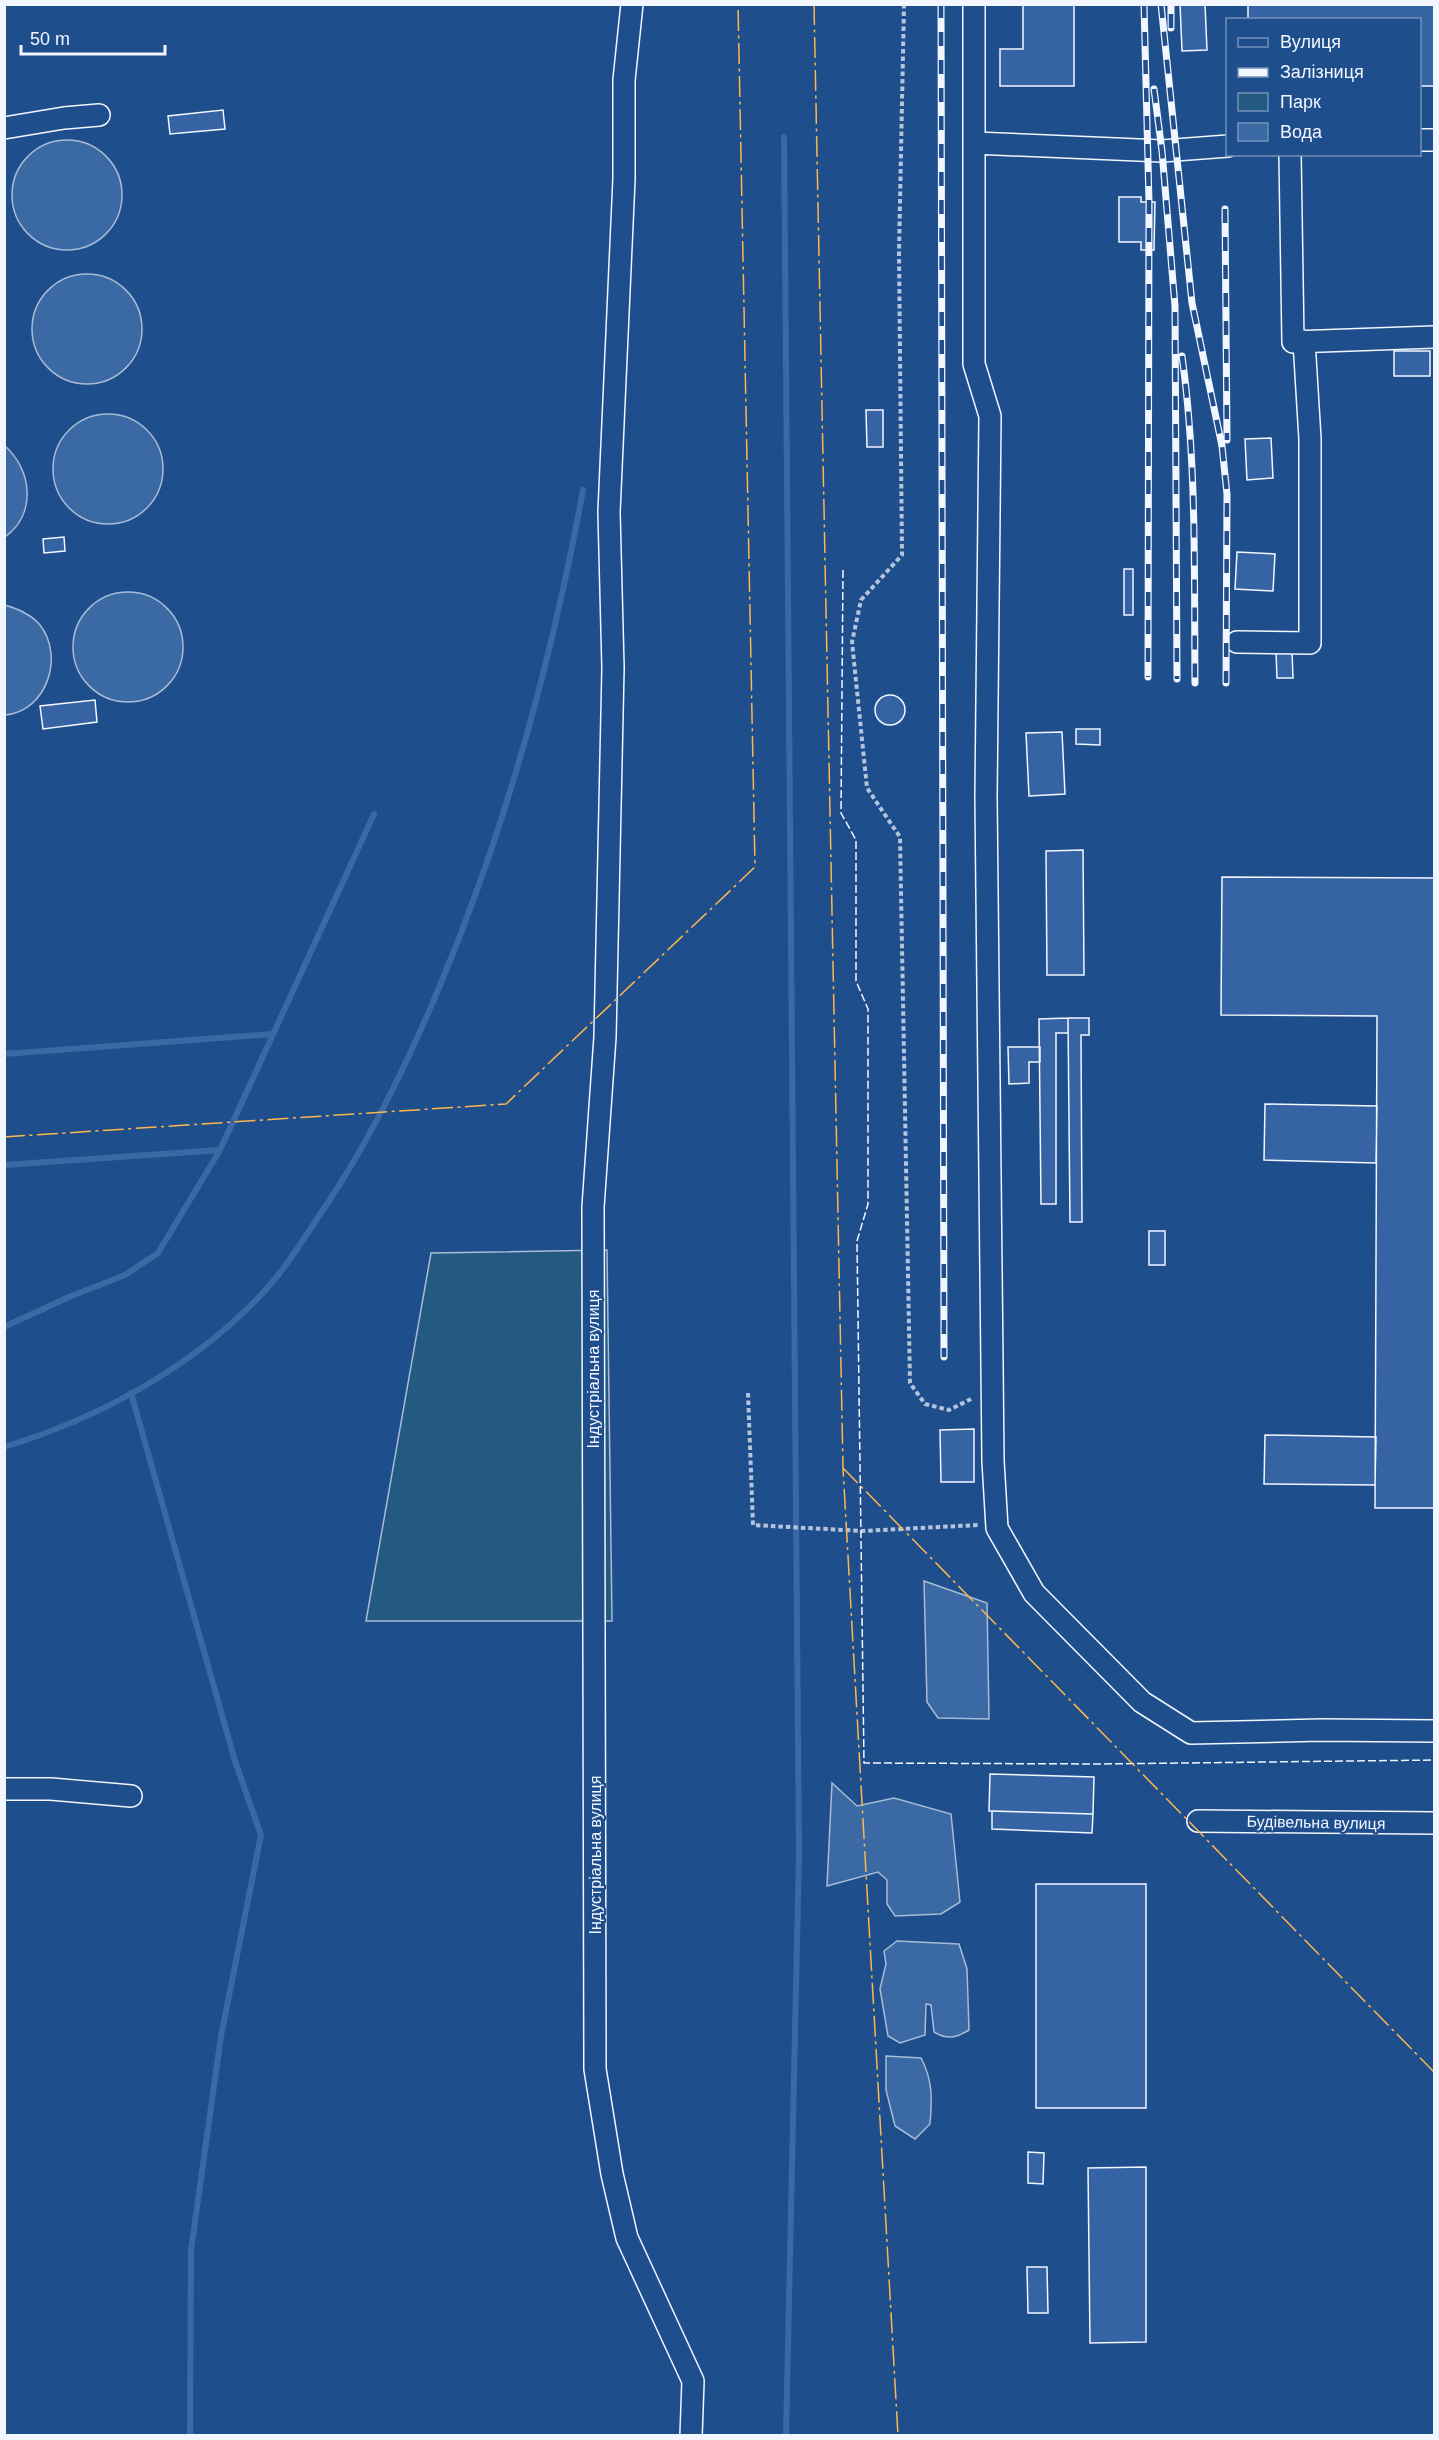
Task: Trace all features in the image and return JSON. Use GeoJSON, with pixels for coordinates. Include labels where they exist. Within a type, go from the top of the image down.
{"type":"FeatureCollection","features":[{"type":"Feature","properties":{"kind":"street","name":"Індустріальна вулиця"},"geometry":{"type":"LineString","coordinates":[[632,4],[624,80],[624,179],[610,490],[614,668],[603,1088],[592,1208],[595,2068],[612,2174],[627,2238],[693,2381],[691,2436]]}},
{"type":"Feature","properties":{"kind":"street"},"geometry":{"type":"LineString","coordinates":[[975,4],[975,364],[990,416],[986,797],[992,1389],[997,1528],[1034,1593],[1142,1702],[1191,1733],[1321,1730],[1434,1731]]}},
{"type":"Feature","properties":{"kind":"street"},"geometry":{"type":"LineString","coordinates":[[4,128],[64,118],[99,116]]}},
{"type":"Feature","properties":{"kind":"street"},"geometry":{"type":"LineString","coordinates":[[975,143],[1162,151],[1226,146]]}},
{"type":"Feature","properties":{"kind":"street"},"geometry":{"type":"LineString","coordinates":[[1290,156],[1293,342],[1434,337]]}},
{"type":"Feature","properties":{"kind":"street"},"geometry":{"type":"LineString","coordinates":[[1238,642],[1310,643],[1310,439],[1304,341]]}},
{"type":"Feature","properties":{"kind":"street"},"geometry":{"type":"LineString","coordinates":[[4,1790],[51,1790],[131,1796]]}},
{"type":"Feature","properties":{"kind":"street","name":"Будівельна вулиця"},"geometry":{"type":"LineString","coordinates":[[1198,1821],[1434,1824]]}},
{"type":"Feature","properties":{"kind":"path"},"geometry":{"type":"LineString","coordinates":[[904,4],[899,252],[902,555],[861,600],[852,642],[867,788],[900,837],[910,1383],[925,1404],[949,1410],[992,1389]]}},
{"type":"Feature","properties":{"kind":"path"},"geometry":{"type":"LineString","coordinates":[[748,1393],[753,1525],[862,1531],[983,1525],[997,1528]]}},
{"type":"Feature","properties":{"kind":"green space"},"geometry":{"type":"Polygon","coordinates":[[[607,1250],[612,1621],[366,1621],[431,1253],[607,1250]]]}},
{"type":"Feature","properties":{"kind":"water"},"geometry":{"type":"Polygon","coordinates":[[[67,140],[88,144],[106,156],[118,174],[122,195],[118,216],[106,234],[88,246],[67,250],[46,246],[28,234],[16,216],[12,195],[16,174],[28,156],[46,144],[67,140]]]}},
{"type":"Feature","properties":{"kind":"water"},"geometry":{"type":"Polygon","coordinates":[[[87,274],[108,278],[126,290],[138,308],[142,329],[138,350],[126,368],[108,380],[87,384],[66,380],[48,368],[36,350],[32,329],[36,308],[48,290],[66,278],[87,274]]]}},
{"type":"Feature","properties":{"kind":"water"},"geometry":{"type":"Polygon","coordinates":[[[108,414],[129,418],[147,430],[159,448],[163,469],[159,490],[147,508],[129,520],[108,524],[87,520],[69,508],[57,490],[53,469],[57,448],[69,430],[87,418],[108,414]]]}},
{"type":"Feature","properties":{"kind":"water"},"geometry":{"type":"Polygon","coordinates":[[[5,446],[21,467],[27,492],[22,516],[5,537],[5,446]]]}},
{"type":"Feature","properties":{"kind":"water"},"geometry":{"type":"Polygon","coordinates":[[[128,592],[149,596],[167,608],[179,626],[183,647],[179,668],[167,686],[149,698],[128,702],[107,698],[89,686],[77,668],[73,647],[77,626],[89,608],[107,596],[128,592]]]}},
{"type":"Feature","properties":{"kind":"water"},"geometry":{"type":"Polygon","coordinates":[[[5,605],[24,612],[40,625],[51,652],[51,667],[41,694],[19,712],[5,715],[5,605]]]}},
{"type":"Feature","properties":{"kind":"water"},"geometry":{"type":"Polygon","coordinates":[[[924,1581],[987,1603],[989,1719],[938,1718],[927,1702],[924,1581]]]}},
{"type":"Feature","properties":{"kind":"water"},"geometry":{"type":"Polygon","coordinates":[[[832,1783],[857,1806],[894,1798],[951,1814],[960,1902],[941,1914],[895,1916],[887,1904],[887,1880],[878,1872],[827,1886],[832,1783]]]}},
{"type":"Feature","properties":{"kind":"water"},"geometry":{"type":"Polygon","coordinates":[[[897,1941],[959,1944],[967,1969],[969,2030],[952,2037],[934,2032],[931,2005],[926,2004],[925,2035],[900,2043],[888,2036],[880,1989],[886,1964],[884,1951],[897,1941]]]}},
{"type":"Feature","properties":{"kind":"water"},"geometry":{"type":"Polygon","coordinates":[[[886,2056],[921,2058],[928,2074],[931,2098],[930,2124],[915,2139],[895,2126],[886,2090],[886,2056]]]}},
{"type":"Feature","properties":{"kind":"building"},"geometry":{"type":"Polygon","coordinates":[[[1023,4],[1074,4],[1074,86],[1000,86],[1000,49],[1023,49],[1023,4]]]}},
{"type":"Feature","properties":{"kind":"building"},"geometry":{"type":"Polygon","coordinates":[[[1180,4],[1205,4],[1207,50],[1182,51],[1180,4]]]}},
{"type":"Feature","properties":{"kind":"building"},"geometry":{"type":"Polygon","coordinates":[[[1248,4],[1434,4],[1434,86],[1421,86],[1421,18],[1248,18],[1248,4]]]}},
{"type":"Feature","properties":{"kind":"building"},"geometry":{"type":"Polygon","coordinates":[[[223,110],[225,129],[170,134],[168,116],[223,110]]]}},
{"type":"Feature","properties":{"kind":"building"},"geometry":{"type":"Polygon","coordinates":[[[1119,197],[1141,197],[1141,202],[1155,202],[1154,250],[1141,250],[1141,242],[1119,242],[1119,197]]]}},
{"type":"Feature","properties":{"kind":"building"},"geometry":{"type":"Polygon","coordinates":[[[1394,351],[1430,351],[1430,376],[1394,376],[1394,351]]]}},
{"type":"Feature","properties":{"kind":"building"},"geometry":{"type":"Polygon","coordinates":[[[866,410],[883,410],[883,447],[867,447],[866,410]]]}},
{"type":"Feature","properties":{"kind":"building"},"geometry":{"type":"Polygon","coordinates":[[[1271,438],[1273,478],[1247,480],[1245,439],[1271,438]]]}},
{"type":"Feature","properties":{"kind":"building"},"geometry":{"type":"Polygon","coordinates":[[[64,537],[65,551],[44,553],[43,539],[64,537]]]}},
{"type":"Feature","properties":{"kind":"building"},"geometry":{"type":"Polygon","coordinates":[[[1237,552],[1275,554],[1273,591],[1235,589],[1237,552]]]}},
{"type":"Feature","properties":{"kind":"building"},"geometry":{"type":"Polygon","coordinates":[[[1124,569],[1133,569],[1133,615],[1124,615],[1124,569]]]}},
{"type":"Feature","properties":{"kind":"building"},"geometry":{"type":"Polygon","coordinates":[[[1276,651],[1292,651],[1293,678],[1277,678],[1276,651]]]}},
{"type":"Feature","properties":{"kind":"building"},"geometry":{"type":"Polygon","coordinates":[[[890,695],[901,699],[905,710],[901,721],[890,725],[879,721],[875,710],[879,699],[890,695]]]}},
{"type":"Feature","properties":{"kind":"building"},"geometry":{"type":"Polygon","coordinates":[[[95,700],[97,722],[43,729],[40,706],[95,700]]]}},
{"type":"Feature","properties":{"kind":"building"},"geometry":{"type":"Polygon","coordinates":[[[1076,729],[1100,729],[1100,745],[1076,744],[1076,729]]]}},
{"type":"Feature","properties":{"kind":"building"},"geometry":{"type":"Polygon","coordinates":[[[1062,732],[1065,794],[1029,796],[1026,733],[1062,732]]]}},
{"type":"Feature","properties":{"kind":"building"},"geometry":{"type":"Polygon","coordinates":[[[1083,850],[1084,975],[1047,975],[1046,851],[1083,850]]]}},
{"type":"Feature","properties":{"kind":"building"},"geometry":{"type":"Polygon","coordinates":[[[1222,877],[1434,878],[1434,1508],[1375,1508],[1377,1016],[1221,1015],[1222,877]]]}},
{"type":"Feature","properties":{"kind":"building"},"geometry":{"type":"Polygon","coordinates":[[[1068,1018],[1089,1018],[1089,1035],[1081,1035],[1082,1222],[1070,1222],[1068,1018]]]}},
{"type":"Feature","properties":{"kind":"building"},"geometry":{"type":"Polygon","coordinates":[[[1068,1018],[1068,1033],[1056,1033],[1056,1204],[1041,1204],[1039,1019],[1068,1018]]]}},
{"type":"Feature","properties":{"kind":"building"},"geometry":{"type":"Polygon","coordinates":[[[1008,1047],[1040,1047],[1040,1062],[1029,1062],[1029,1083],[1009,1084],[1008,1047]]]}},
{"type":"Feature","properties":{"kind":"building"},"geometry":{"type":"Polygon","coordinates":[[[1265,1104],[1377,1106],[1376,1163],[1264,1160],[1265,1104]]]}},
{"type":"Feature","properties":{"kind":"building"},"geometry":{"type":"Polygon","coordinates":[[[1149,1231],[1165,1231],[1165,1265],[1149,1265],[1149,1231]]]}},
{"type":"Feature","properties":{"kind":"building"},"geometry":{"type":"Polygon","coordinates":[[[974,1429],[974,1482],[941,1482],[940,1430],[974,1429]]]}},
{"type":"Feature","properties":{"kind":"building"},"geometry":{"type":"Polygon","coordinates":[[[1265,1435],[1376,1437],[1375,1485],[1264,1484],[1265,1435]]]}},
{"type":"Feature","properties":{"kind":"building"},"geometry":{"type":"Polygon","coordinates":[[[990,1774],[1094,1777],[1093,1814],[989,1811],[990,1774]]]}},
{"type":"Feature","properties":{"kind":"building"},"geometry":{"type":"Polygon","coordinates":[[[992,1811],[1093,1814],[1092,1833],[992,1829],[992,1811]]]}},
{"type":"Feature","properties":{"kind":"building"},"geometry":{"type":"Polygon","coordinates":[[[1036,1884],[1146,1884],[1146,2108],[1036,2108],[1036,1884]]]}},
{"type":"Feature","properties":{"kind":"building"},"geometry":{"type":"Polygon","coordinates":[[[1028,2152],[1044,2153],[1043,2184],[1028,2183],[1028,2152]]]}},
{"type":"Feature","properties":{"kind":"building"},"geometry":{"type":"Polygon","coordinates":[[[1146,2167],[1146,2342],[1090,2343],[1088,2168],[1146,2167]]]}},
{"type":"Feature","properties":{"kind":"building"},"geometry":{"type":"Polygon","coordinates":[[[1027,2267],[1047,2267],[1048,2313],[1028,2313],[1027,2267]]]}},
{"type":"Feature","properties":{"kind":"waterway"},"geometry":{"type":"LineString","coordinates":[[784,137],[799,1853],[786,2436]]}},
{"type":"Feature","properties":{"kind":"waterway"},"geometry":{"type":"LineString","coordinates":[[4,1447],[73,1422],[107,1406],[140,1389],[202,1348],[257,1299],[277,1277],[344,1178],[375,1124],[416,1040],[441,983],[487,863],[542,679],[583,490]]}},
{"type":"Feature","properties":{"kind":"waterway"},"geometry":{"type":"LineString","coordinates":[[4,1165],[220,1150],[374,814]]}},
{"type":"Feature","properties":{"kind":"waterway"},"geometry":{"type":"LineString","coordinates":[[4,1054],[273,1034]]}},
{"type":"Feature","properties":{"kind":"waterway"},"geometry":{"type":"LineString","coordinates":[[4,1327],[69,1297],[125,1275],[158,1253],[220,1150]]}},
{"type":"Feature","properties":{"kind":"waterway"},"geometry":{"type":"LineString","coordinates":[[131,1393],[235,1761],[261,1835],[221,2036],[191,2250],[190,2436]]}},
{"type":"Feature","properties":{"kind":"railway"},"geometry":{"type":"LineString","coordinates":[[941,4],[944,1357]]}},
{"type":"Feature","properties":{"kind":"railway"},"geometry":{"type":"LineString","coordinates":[[1144,4],[1149,202],[1148,677]]}},
{"type":"Feature","properties":{"kind":"railway"},"geometry":{"type":"LineString","coordinates":[[1161,4],[1192,303],[1222,446],[1227,494],[1226,683]]}},
{"type":"Feature","properties":{"kind":"railway"},"geometry":{"type":"LineString","coordinates":[[1171,4],[1171,28]]}},
{"type":"Feature","properties":{"kind":"railway"},"geometry":{"type":"LineString","coordinates":[[1154,89],[1162,151],[1175,306],[1177,679]]}},
{"type":"Feature","properties":{"kind":"railway"},"geometry":{"type":"LineString","coordinates":[[1225,209],[1227,440]]}},
{"type":"Feature","properties":{"kind":"railway"},"geometry":{"type":"LineString","coordinates":[[1182,356],[1192,478],[1195,683]]}},
{"type":"Feature","properties":{"kind":"fence"},"geometry":{"type":"LineString","coordinates":[[843,570],[841,813],[856,840],[856,981],[868,1009],[868,1204],[857,1241],[864,1763],[1101,1764],[1434,1760]]}},
{"type":"Feature","properties":{"kind":"power"},"geometry":{"type":"LineString","coordinates":[[4,1137],[506,1104],[755,867],[738,4]]}},
{"type":"Feature","properties":{"kind":"power"},"geometry":{"type":"LineString","coordinates":[[814,4],[843,1468],[898,2436]]}},
{"type":"Feature","properties":{"kind":"power"},"geometry":{"type":"LineString","coordinates":[[843,1468],[1434,2072]]}}]}
